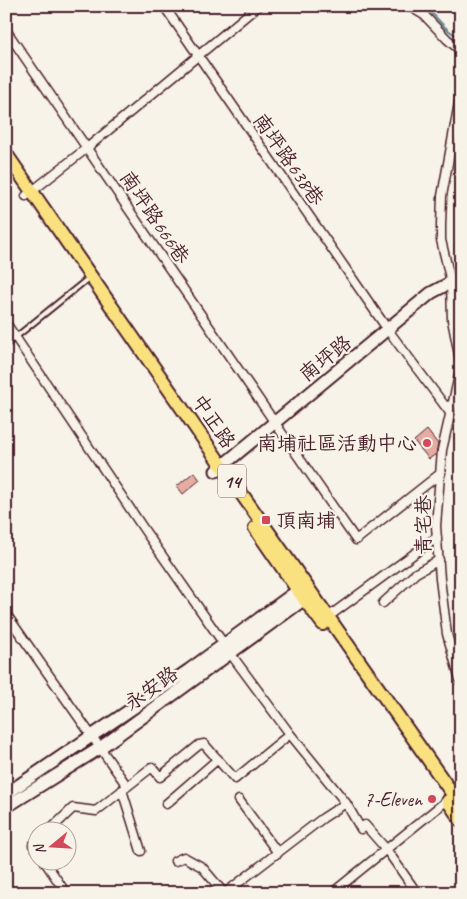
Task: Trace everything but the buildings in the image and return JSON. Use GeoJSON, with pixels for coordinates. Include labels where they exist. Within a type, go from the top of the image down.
{"type":"FeatureCollection","features":[{"type":"Feature","properties":{"kind":"main road","name":"中正路"},"geometry":{"type":"LineString","coordinates":[[6,154],[29,194],[219,469],[305,592],[454,795],[461,820]]}},
{"type":"Feature","properties":{"kind":"main road","name":"中正路"},"geometry":{"type":"LineString","coordinates":[[6,168],[29,194]]}},
{"type":"Feature","properties":{"kind":"main road","name":"中正路"},"geometry":{"type":"LineString","coordinates":[[305,592],[328,617],[461,806]]}},
{"type":"Feature","properties":{"kind":"street","name":"南坪路638巷"},"geometry":{"type":"LineString","coordinates":[[164,6],[388,330],[450,414]]}},
{"type":"Feature","properties":{"kind":"street"},"geometry":{"type":"LineString","coordinates":[[29,194],[258,6]]}},
{"type":"Feature","properties":{"kind":"street"},"geometry":{"type":"LineString","coordinates":[[410,6],[424,14],[461,51]]}},
{"type":"Feature","properties":{"kind":"street","name":"南坪路666巷"},"geometry":{"type":"LineString","coordinates":[[6,30],[356,540],[441,473]]}},
{"type":"Feature","properties":{"kind":"street","name":"青宅巷"},"geometry":{"type":"LineString","coordinates":[[461,92],[442,196],[441,240],[456,279],[452,320],[461,366],[457,401],[450,414],[442,450],[437,537],[447,634],[461,683]]}},
{"type":"Feature","properties":{"kind":"street","name":"南坪路"},"geometry":{"type":"LineString","coordinates":[[219,469],[431,294],[456,279]]}},
{"type":"Feature","properties":{"kind":"street"},"geometry":{"type":"LineString","coordinates":[[6,323],[145,531],[228,649],[290,734],[346,803],[362,829],[365,825],[418,893]]}},
{"type":"Feature","properties":{"kind":"street"},"geometry":{"type":"LineString","coordinates":[[328,617],[437,537]]}},
{"type":"Feature","properties":{"kind":"street"},"geometry":{"type":"LineString","coordinates":[[384,603],[416,573],[439,560]]}},
{"type":"Feature","properties":{"kind":"street","name":"永安路"},"geometry":{"type":"LineString","coordinates":[[6,806],[100,748],[305,592]]}},
{"type":"Feature","properties":{"kind":"street"},"geometry":{"type":"LineString","coordinates":[[6,614],[100,748],[125,788],[141,851]]}},
{"type":"Feature","properties":{"kind":"street","name":"永安路"},"geometry":{"type":"LineString","coordinates":[[6,794],[228,649]]}},
{"type":"Feature","properties":{"kind":"street"},"geometry":{"type":"LineString","coordinates":[[58,822],[73,808],[96,811],[152,767],[160,777],[199,745],[204,744],[235,779],[290,734]]}},
{"type":"Feature","properties":{"kind":"street"},"geometry":{"type":"LineString","coordinates":[[166,804],[218,759]]}},
{"type":"Feature","properties":{"kind":"street"},"geometry":{"type":"LineString","coordinates":[[332,893],[454,795]]}},
{"type":"Feature","properties":{"kind":"street"},"geometry":{"type":"LineString","coordinates":[[239,800],[278,853]]}},
{"type":"Feature","properties":{"kind":"street"},"geometry":{"type":"LineString","coordinates":[[175,862],[184,857],[202,867],[225,893],[323,818],[346,803]]}},
{"type":"Feature","properties":{"kind":"street"},"geometry":{"type":"LineString","coordinates":[[52,872],[66,893]]}},
{"type":"Feature","properties":{"kind":"lane"},"geometry":{"type":"LineString","coordinates":[[6,345],[88,279]]}},
{"type":"Feature","properties":{"kind":"lane"},"geometry":{"type":"LineString","coordinates":[[444,405],[457,401]]}},
{"type":"Feature","properties":{"kind":"waterway"},"geometry":{"type":"LineString","coordinates":[[421,6],[432,13],[450,31],[461,36]]}},
{"type":"Feature","properties":{"kind":"place","name":"南埔社區活動中心"},"geometry":{"type":"Point","coordinates":[427,443]}},
{"type":"Feature","properties":{"kind":"place","name":"頂南埔"},"geometry":{"type":"Point","coordinates":[266,520]}},
{"type":"Feature","properties":{"kind":"place","name":"7-Eleven"},"geometry":{"type":"Point","coordinates":[432,799]}}]}
